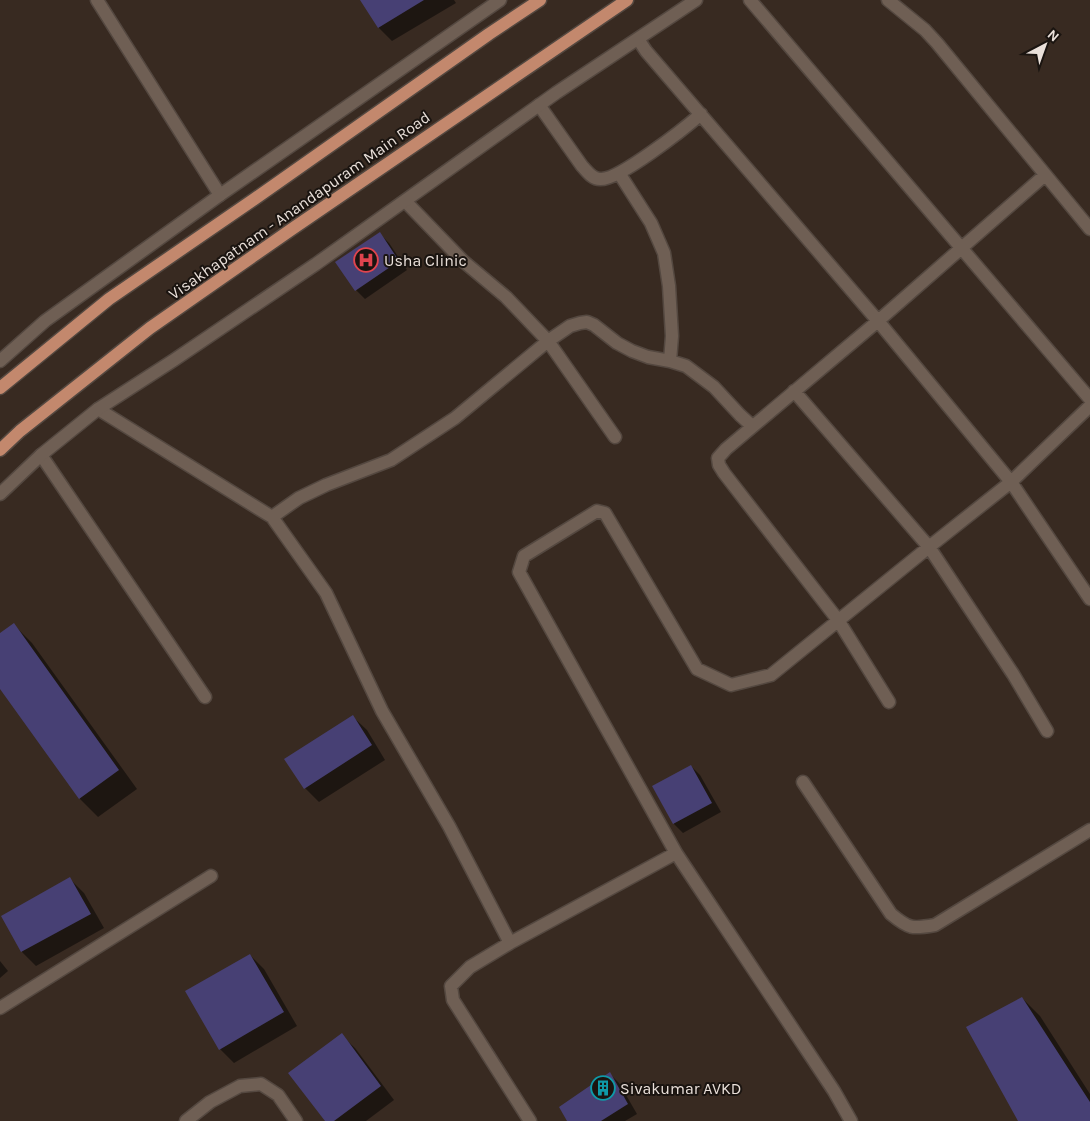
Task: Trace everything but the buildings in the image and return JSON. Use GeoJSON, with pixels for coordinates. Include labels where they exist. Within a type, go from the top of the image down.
{"type":"FeatureCollection","features":[{"type":"Feature","properties":{"kind":"main road","name":"Visakhapatnam - Anandapuram Main Road"},"geometry":{"type":"LineString","coordinates":[[0,388],[109,299],[540,0]]}},
{"type":"Feature","properties":{"kind":"main road","name":"Visakhapatnam - Anandapuram Main Road"},"geometry":{"type":"LineString","coordinates":[[0,450],[20,431],[150,328],[627,0]]}},
{"type":"Feature","properties":{"kind":"street"},"geometry":{"type":"LineString","coordinates":[[97,0],[220,195]]}},
{"type":"Feature","properties":{"kind":"street"},"geometry":{"type":"LineString","coordinates":[[0,361],[45,321],[220,195],[500,0]]}},
{"type":"Feature","properties":{"kind":"street"},"geometry":{"type":"LineString","coordinates":[[0,494],[41,455],[98,409],[285,285],[539,105],[696,0]]}},
{"type":"Feature","properties":{"kind":"street"},"geometry":{"type":"LineString","coordinates":[[750,0],[1090,399]]}},
{"type":"Feature","properties":{"kind":"street"},"geometry":{"type":"LineString","coordinates":[[888,0],[925,30],[937,43],[1090,228]]}},
{"type":"Feature","properties":{"kind":"street"},"geometry":{"type":"LineString","coordinates":[[638,39],[646,51],[878,321],[1011,482],[1090,599]]}},
{"type":"Feature","properties":{"kind":"street"},"geometry":{"type":"LineString","coordinates":[[539,105],[582,166],[589,175],[597,180],[606,179],[619,173],[656,149],[701,114]]}},
{"type":"Feature","properties":{"kind":"street"},"geometry":{"type":"LineString","coordinates":[[619,173],[651,223],[664,253],[669,286],[672,336],[670,361]]}},
{"type":"Feature","properties":{"kind":"street"},"geometry":{"type":"LineString","coordinates":[[890,702],[838,620],[724,473],[719,465],[718,458],[747,421],[794,391],[878,321],[1046,175]]}},
{"type":"Feature","properties":{"kind":"street"},"geometry":{"type":"LineString","coordinates":[[405,201],[463,261],[506,297],[548,341],[615,437]]}},
{"type":"Feature","properties":{"kind":"street"},"geometry":{"type":"LineString","coordinates":[[272,517],[299,498],[326,485],[391,460],[455,418],[548,341],[570,326],[580,322],[594,325],[617,343],[632,351],[686,366],[714,387],[747,421]]}},
{"type":"Feature","properties":{"kind":"street"},"geometry":{"type":"LineString","coordinates":[[794,391],[929,547],[1013,674],[1047,731]]}},
{"type":"Feature","properties":{"kind":"street"},"geometry":{"type":"LineString","coordinates":[[851,1121],[834,1092],[676,853],[519,572],[524,556],[597,511],[605,513],[697,669],[731,685],[771,675],[1011,482],[1090,406]]}},
{"type":"Feature","properties":{"kind":"street"},"geometry":{"type":"LineString","coordinates":[[98,409],[272,517],[326,592],[382,711],[449,826],[510,943]]}},
{"type":"Feature","properties":{"kind":"street"},"geometry":{"type":"LineString","coordinates":[[41,455],[204,697]]}},
{"type":"Feature","properties":{"kind":"street"},"geometry":{"type":"LineString","coordinates":[[804,782],[891,914],[903,924],[916,928],[934,925],[1090,830]]}},
{"type":"Feature","properties":{"kind":"street"},"geometry":{"type":"LineString","coordinates":[[530,1121],[453,1000],[451,986],[470,967],[510,943],[676,853]]}},
{"type":"Feature","properties":{"kind":"street"},"geometry":{"type":"LineString","coordinates":[[0,1008],[211,876]]}},
{"type":"Feature","properties":{"kind":"street"},"geometry":{"type":"LineString","coordinates":[[186,1121],[210,1102],[240,1086],[261,1084],[278,1095],[296,1121]]}},
{"type":"Feature","properties":{"kind":"place","name":"Usha Clinic"},"geometry":{"type":"Point","coordinates":[366,260]}},
{"type":"Feature","properties":{"kind":"place","name":"Sivakumar AVKD"},"geometry":{"type":"Point","coordinates":[603,1088]}}]}
